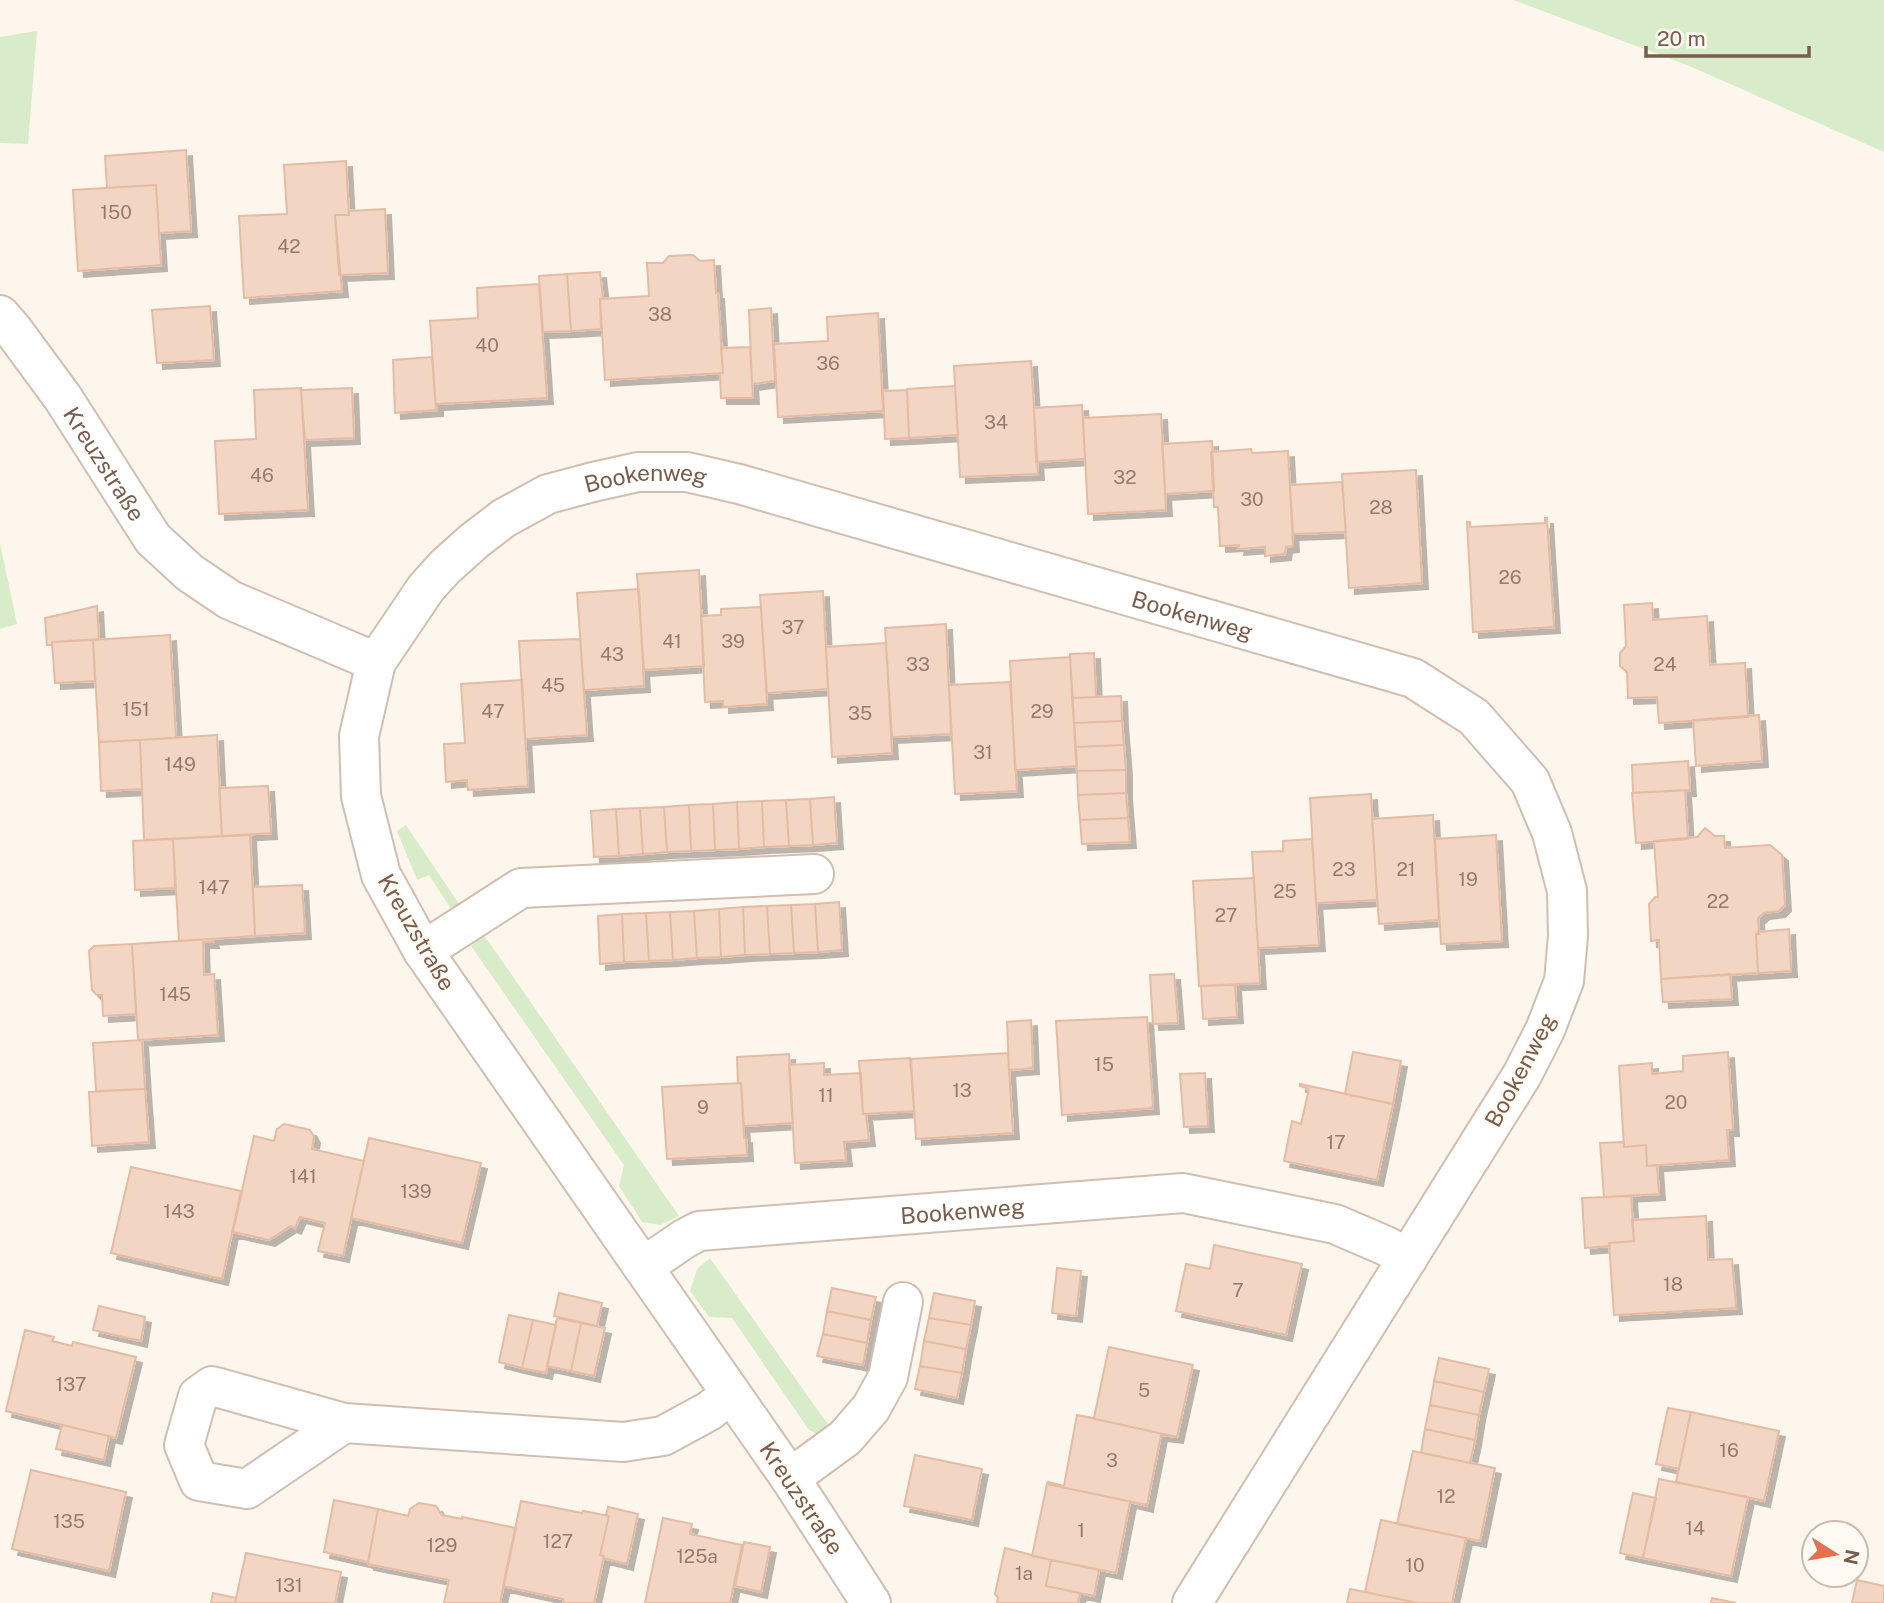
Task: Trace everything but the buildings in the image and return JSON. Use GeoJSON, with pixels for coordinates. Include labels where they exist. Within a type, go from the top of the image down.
{"type":"FeatureCollection","features":[{"type":"Feature","properties":{"kind":"street","name":"Kreuzstraße"},"geometry":{"type":"LineString","coordinates":[[0,315],[63,398],[153,539],[180,564],[230,600],[376,662],[359,736],[361,796],[381,876],[422,951],[790,1478],[871,1603]]}},
{"type":"Feature","properties":{"kind":"street","name":"Bookenweg"},"geometry":{"type":"LineString","coordinates":[[376,662],[426,588],[454,558],[504,518],[548,494],[593,482],[638,472],[687,472],[739,484],[1413,678],[1474,717],[1530,781],[1552,834],[1567,891],[1568,936],[1564,981],[1545,1030],[1522,1075],[1192,1603]]}},
{"type":"Feature","properties":{"kind":"street"},"geometry":{"type":"LineString","coordinates":[[422,951],[521,888],[814,874]]}},
{"type":"Feature","properties":{"kind":"street","name":"Bookenweg"},"geometry":{"type":"LineString","coordinates":[[642,1267],[699,1231],[1183,1193],[1335,1224],[1408,1258]]}},
{"type":"Feature","properties":{"kind":"street"},"geometry":{"type":"LineString","coordinates":[[790,1478],[845,1438],[871,1408],[888,1377],[904,1302]]}},
{"type":"Feature","properties":{"kind":"street"},"geometry":{"type":"LineString","coordinates":[[344,1423],[623,1442],[663,1436],[709,1411],[731,1394]]}},
{"type":"Feature","properties":{"kind":"green space"},"geometry":{"type":"Polygon","coordinates":[[[1513,0],[1884,0],[1884,152],[1687,65],[1513,0]]]}},
{"type":"Feature","properties":{"kind":"green space"},"geometry":{"type":"Polygon","coordinates":[[[37,31],[28,144],[0,143],[0,37],[37,31]]]}},
{"type":"Feature","properties":{"kind":"green space"},"geometry":{"type":"Polygon","coordinates":[[[0,543],[17,624],[0,629],[0,543]]]}},
{"type":"Feature","properties":{"kind":"green space"},"geometry":{"type":"Polygon","coordinates":[[[406,825],[459,904],[451,909],[429,875],[417,880],[397,831],[406,825]]]}},
{"type":"Feature","properties":{"kind":"green space"},"geometry":{"type":"Polygon","coordinates":[[[484,935],[679,1216],[660,1225],[642,1222],[619,1186],[624,1165],[471,946],[484,935]]]}},
{"type":"Feature","properties":{"kind":"green space"},"geometry":{"type":"Polygon","coordinates":[[[710,1258],[829,1426],[824,1433],[817,1434],[809,1430],[732,1318],[709,1317],[690,1291],[697,1269],[710,1258]]]}}]}
